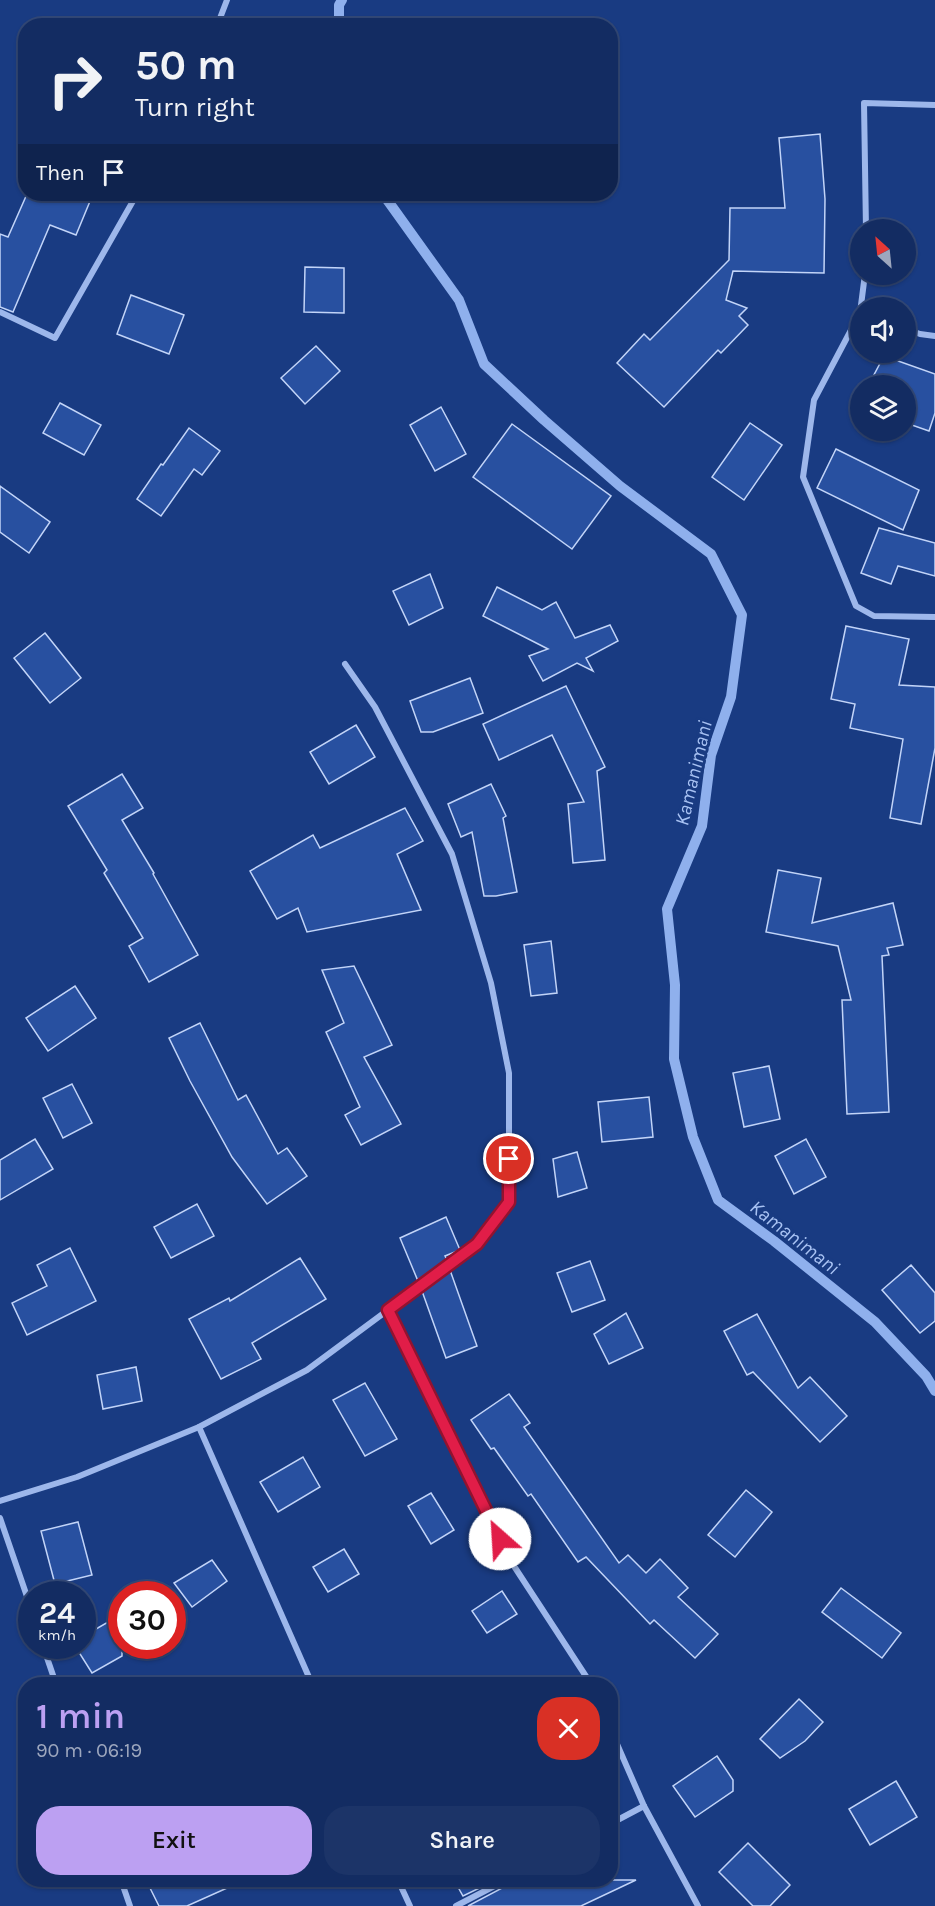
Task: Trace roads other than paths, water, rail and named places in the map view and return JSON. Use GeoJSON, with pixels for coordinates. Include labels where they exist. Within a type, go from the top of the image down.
{"type":"FeatureCollection","features":[{"type":"Feature","properties":{"kind":"street"},"geometry":{"type":"LineString","coordinates":[[220,18],[227,0]]}},
{"type":"Feature","properties":{"kind":"street"},"geometry":{"type":"LineString","coordinates":[[866,219],[864,102],[935,105]]}},
{"type":"Feature","properties":{"kind":"street"},"geometry":{"type":"LineString","coordinates":[[0,312],[55,338],[133,201]]}},
{"type":"Feature","properties":{"kind":"street"},"geometry":{"type":"LineString","coordinates":[[850,332],[814,400],[803,477],[856,606],[874,616],[935,617]]}},
{"type":"Feature","properties":{"kind":"street"},"geometry":{"type":"LineString","coordinates":[[916,333],[935,336]]}},
{"type":"Feature","properties":{"kind":"street"},"geometry":{"type":"LineString","coordinates":[[0,1502],[77,1477],[199,1426],[307,1370],[477,1244],[509,1202],[509,1072],[491,983],[452,854],[375,707],[345,664]]}},
{"type":"Feature","properties":{"kind":"street"},"geometry":{"type":"LineString","coordinates":[[388,1310],[510,1560],[586,1677]]}},
{"type":"Feature","properties":{"kind":"street"},"geometry":{"type":"LineString","coordinates":[[199,1426],[309,1677]]}},
{"type":"Feature","properties":{"kind":"street"},"geometry":{"type":"LineString","coordinates":[[0,1518],[22,1581]]}},
{"type":"Feature","properties":{"kind":"street"},"geometry":{"type":"LineString","coordinates":[[47,1659],[54,1677]]}},
{"type":"Feature","properties":{"kind":"street"},"geometry":{"type":"LineString","coordinates":[[618,1746],[644,1806],[698,1906]]}},
{"type":"Feature","properties":{"kind":"street"},"geometry":{"type":"LineString","coordinates":[[618,1820],[644,1806]]}},
{"type":"Feature","properties":{"kind":"street"},"geometry":{"type":"LineString","coordinates":[[123,1887],[129,1906]]}},
{"type":"Feature","properties":{"kind":"street"},"geometry":{"type":"LineString","coordinates":[[401,1887],[410,1906]]}},
{"type":"Feature","properties":{"kind":"street"},"geometry":{"type":"LineString","coordinates":[[456,1906],[493,1887]]}},
{"type":"Feature","properties":{"kind":"waterway","name":"Kamanimani"},"geometry":{"type":"LineString","coordinates":[[339,18],[339,5],[342,0]]}},
{"type":"Feature","properties":{"kind":"waterway","name":"Kamanimani"},"geometry":{"type":"LineString","coordinates":[[388,201],[459,300],[484,364],[620,486],[711,554],[742,615],[731,697],[711,755],[702,826],[667,909],[675,985],[674,1059],[693,1137],[718,1200],[774,1241],[875,1322],[926,1376],[935,1391]]}}]}
